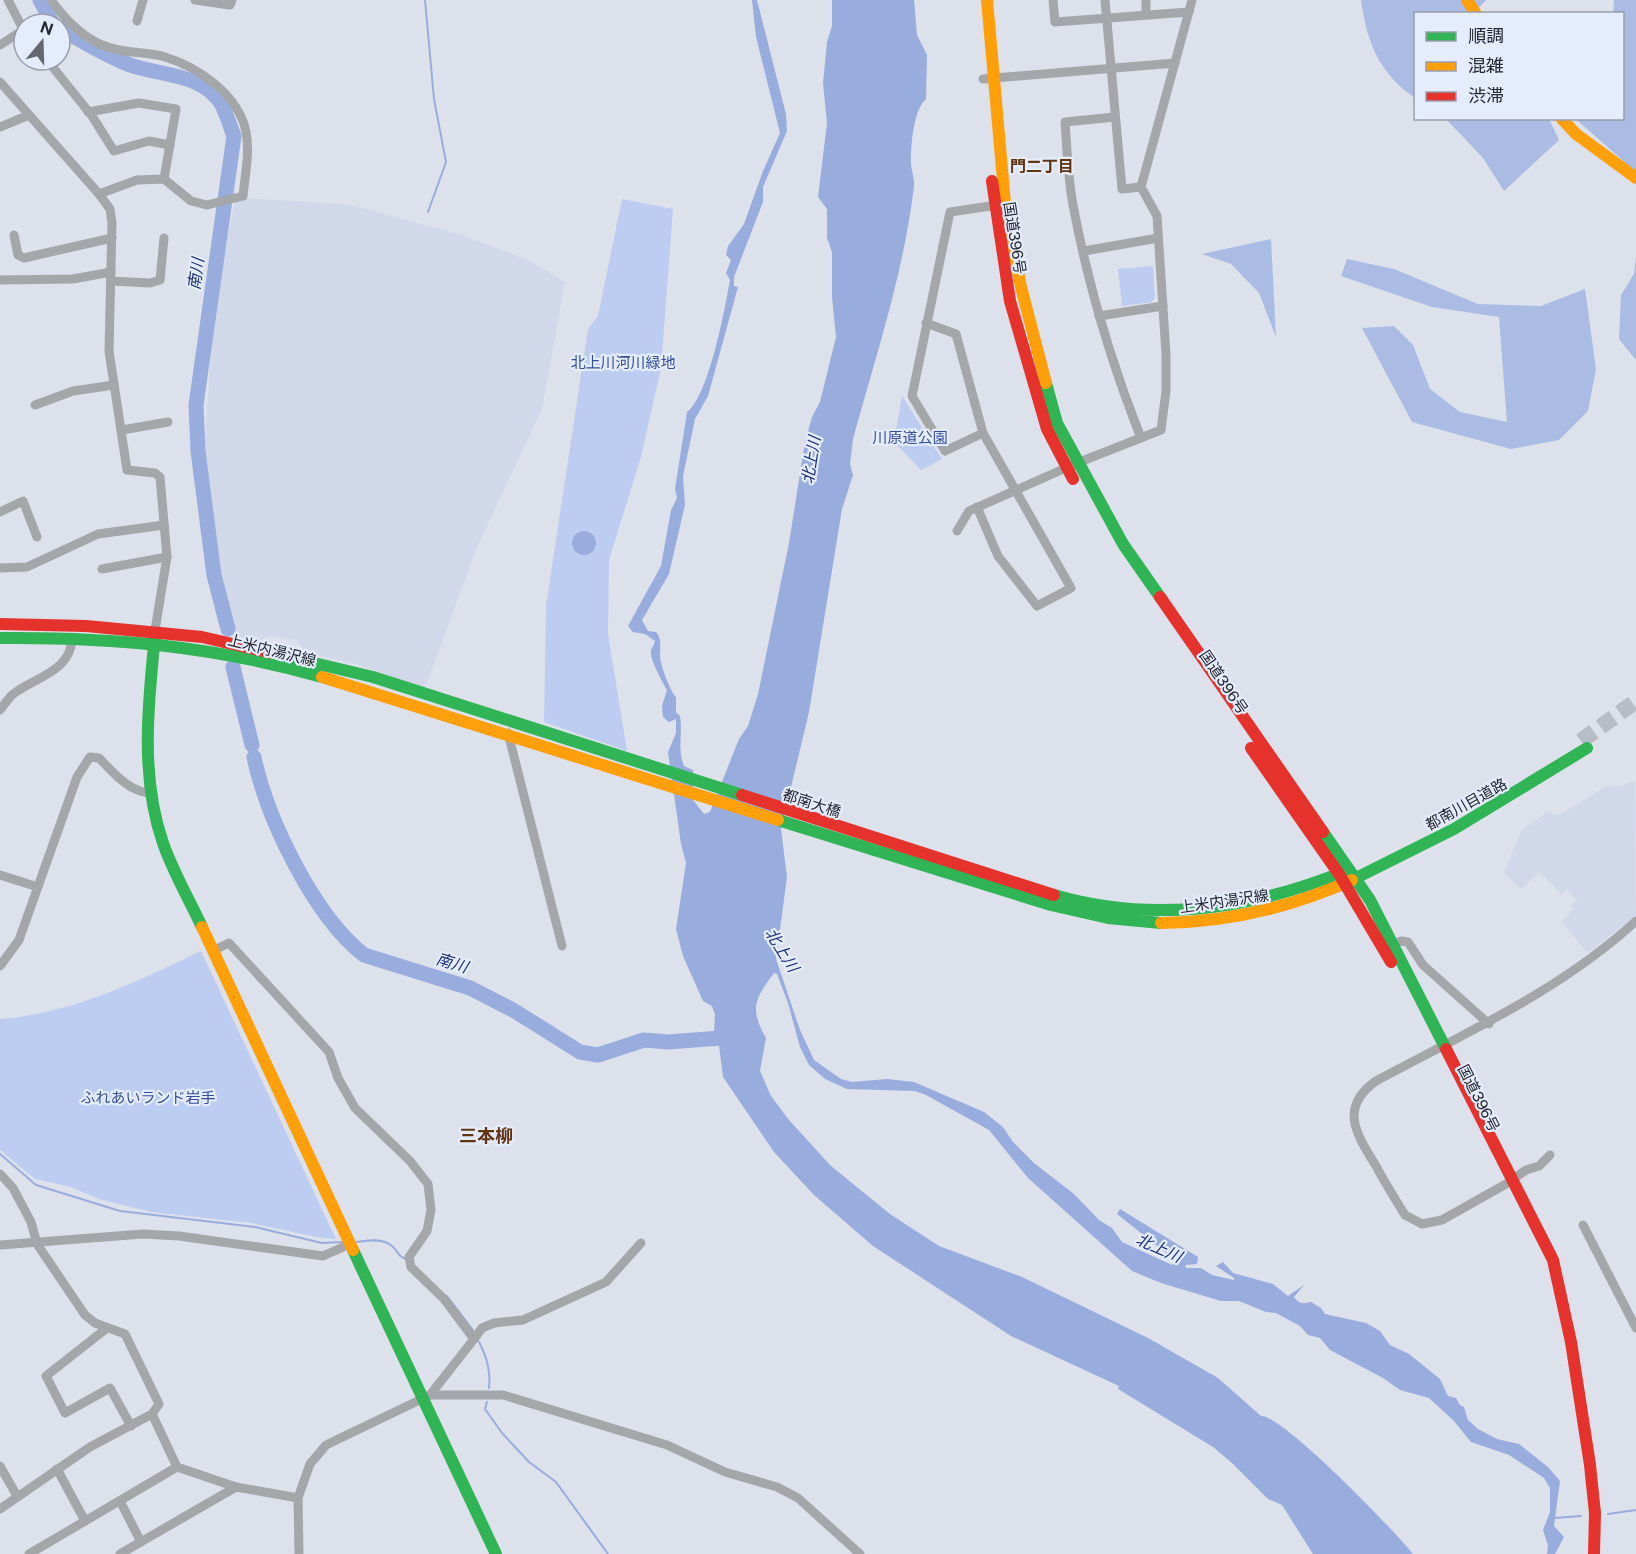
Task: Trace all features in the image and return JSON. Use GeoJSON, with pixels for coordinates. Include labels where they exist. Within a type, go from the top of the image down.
{"type":"FeatureCollection","features":[{"type":"Feature","properties":{"kind":"main road","name":"国道396号"},"geometry":{"type":"LineString","coordinates":[[977,0],[988,78],[999,204],[1057,423],[1072,465],[1347,877],[1390,947],[1509,1182],[1544,1262],[1571,1342],[1590,1465],[1595,1513],[1594,1554]]}},
{"type":"Feature","properties":{"kind":"main road","name":"国道396号"},"geometry":{"type":"LineString","coordinates":[[987,0],[988,78]]}},
{"type":"Feature","properties":{"kind":"main road"},"geometry":{"type":"LineString","coordinates":[[1563,120],[1576,134],[1636,178]]}},
{"type":"Feature","properties":{"kind":"main road","name":"上米内湯沢線"},"geometry":{"type":"LineString","coordinates":[[0,624],[254,648],[373,677],[526,733]]}},
{"type":"Feature","properties":{"kind":"main road"},"geometry":{"type":"LineString","coordinates":[[154,637],[147,712],[149,793],[163,844],[350,1244],[427,1397],[496,1554]]}},
{"type":"Feature","properties":{"kind":"main road","name":"上米内湯沢線"},"geometry":{"type":"LineString","coordinates":[[0,638],[154,637],[253,660],[369,691],[508,733],[526,733]]}},
{"type":"Feature","properties":{"kind":"main road","name":"都南大橋"},"geometry":{"type":"LineString","coordinates":[[526,733],[1024,886],[1091,910]]}},
{"type":"Feature","properties":{"kind":"main road","name":"都南川目道路"},"geometry":{"type":"LineString","coordinates":[[1347,877],[1454,830],[1584,745]]}},
{"type":"Feature","properties":{"kind":"main road","name":"上米内湯沢線"},"geometry":{"type":"LineString","coordinates":[[1091,910],[1125,921],[1198,923],[1279,908],[1347,877]]}},
{"type":"Feature","properties":{"kind":"street"},"geometry":{"type":"LineString","coordinates":[[51,0],[68,22],[100,44],[121,51],[164,57],[196,71],[221,89],[235,107],[246,131],[243,196],[207,204],[191,201],[164,179],[137,180],[99,194]]}},
{"type":"Feature","properties":{"kind":"street"},"geometry":{"type":"LineString","coordinates":[[137,21],[143,0]]}},
{"type":"Feature","properties":{"kind":"street"},"geometry":{"type":"LineString","coordinates":[[195,0],[230,5],[232,0]]}},
{"type":"Feature","properties":{"kind":"street"},"geometry":{"type":"LineString","coordinates":[[1053,0],[1055,22],[1189,12]]}},
{"type":"Feature","properties":{"kind":"street"},"geometry":{"type":"LineString","coordinates":[[1105,0],[1122,189],[1141,187]]}},
{"type":"Feature","properties":{"kind":"street"},"geometry":{"type":"LineString","coordinates":[[1146,0],[1146,15]]}},
{"type":"Feature","properties":{"kind":"street"},"geometry":{"type":"LineString","coordinates":[[957,531],[969,511],[977,507],[1072,465],[1161,430],[1166,391],[1157,216],[1141,187],[1192,0]]}},
{"type":"Feature","properties":{"kind":"street"},"geometry":{"type":"LineString","coordinates":[[988,78],[1175,63]]}},
{"type":"Feature","properties":{"kind":"street"},"geometry":{"type":"LineString","coordinates":[[56,72],[88,112],[114,151],[149,141],[170,145]]}},
{"type":"Feature","properties":{"kind":"street"},"geometry":{"type":"LineString","coordinates":[[0,82],[110,209],[112,238],[109,351],[128,471],[155,473],[160,477],[167,557],[154,637]]}},
{"type":"Feature","properties":{"kind":"street"},"geometry":{"type":"LineString","coordinates":[[88,112],[139,103],[176,109],[164,179]]}},
{"type":"Feature","properties":{"kind":"street"},"geometry":{"type":"LineString","coordinates":[[0,127],[29,115]]}},
{"type":"Feature","properties":{"kind":"street"},"geometry":{"type":"LineString","coordinates":[[1115,117],[1065,122],[1073,203],[1099,316],[1113,366],[1141,438]]}},
{"type":"Feature","properties":{"kind":"street"},"geometry":{"type":"LineString","coordinates":[[983,433],[945,451],[912,396],[950,212],[999,204]]}},
{"type":"Feature","properties":{"kind":"street"},"geometry":{"type":"LineString","coordinates":[[14,235],[18,255],[24,258],[112,238]]}},
{"type":"Feature","properties":{"kind":"street"},"geometry":{"type":"LineString","coordinates":[[0,280],[111,277],[150,283],[160,280],[164,238]]}},
{"type":"Feature","properties":{"kind":"street"},"geometry":{"type":"LineString","coordinates":[[1084,251],[1158,238]]}},
{"type":"Feature","properties":{"kind":"street"},"geometry":{"type":"LineString","coordinates":[[1099,316],[1163,306]]}},
{"type":"Feature","properties":{"kind":"street"},"geometry":{"type":"LineString","coordinates":[[926,323],[956,334],[983,433],[1071,588],[1037,606],[998,556],[977,507]]}},
{"type":"Feature","properties":{"kind":"street"},"geometry":{"type":"LineString","coordinates":[[35,405],[73,391],[114,385]]}},
{"type":"Feature","properties":{"kind":"street"},"geometry":{"type":"LineString","coordinates":[[122,430],[168,422]]}},
{"type":"Feature","properties":{"kind":"street"},"geometry":{"type":"LineString","coordinates":[[0,512],[23,501],[37,537]]}},
{"type":"Feature","properties":{"kind":"street"},"geometry":{"type":"LineString","coordinates":[[0,568],[27,567],[98,534],[164,525]]}},
{"type":"Feature","properties":{"kind":"street"},"geometry":{"type":"LineString","coordinates":[[102,569],[167,557]]}},
{"type":"Feature","properties":{"kind":"street"},"geometry":{"type":"LineString","coordinates":[[0,710],[12,695],[51,674],[71,653],[72,639]]}},
{"type":"Feature","properties":{"kind":"street"},"geometry":{"type":"LineString","coordinates":[[508,733],[562,946]]}},
{"type":"Feature","properties":{"kind":"street"},"geometry":{"type":"LineString","coordinates":[[0,966],[19,940],[76,777],[90,757],[99,758],[125,784],[137,791],[149,793]]}},
{"type":"Feature","properties":{"kind":"street"},"geometry":{"type":"LineString","coordinates":[[0,875],[38,887]]}},
{"type":"Feature","properties":{"kind":"street"},"geometry":{"type":"LineString","coordinates":[[1550,1155],[1539,1166],[1526,1170],[1436,1223],[1415,1223],[1405,1215],[1357,1135],[1353,1118],[1356,1104],[1367,1088],[1411,1063],[1490,1024],[1593,957],[1636,921]]}},
{"type":"Feature","properties":{"kind":"street"},"geometry":{"type":"LineString","coordinates":[[1390,947],[1407,942],[1423,965],[1490,1024]]}},
{"type":"Feature","properties":{"kind":"street"},"geometry":{"type":"LineString","coordinates":[[212,951],[229,943],[329,1052],[339,1078],[355,1108],[410,1161],[428,1184],[431,1210],[427,1231],[410,1257],[411,1267],[444,1299],[474,1339]]}},
{"type":"Feature","properties":{"kind":"street"},"geometry":{"type":"LineString","coordinates":[[0,1174],[13,1188],[31,1222],[37,1244],[85,1315],[107,1328],[125,1334],[159,1400],[152,1414],[90,1447],[0,1509]]}},
{"type":"Feature","properties":{"kind":"street"},"geometry":{"type":"LineString","coordinates":[[1583,1225],[1635,1325]]}},
{"type":"Feature","properties":{"kind":"street"},"geometry":{"type":"LineString","coordinates":[[0,1245],[37,1244],[104,1236],[179,1236],[323,1256],[350,1244]]}},
{"type":"Feature","properties":{"kind":"street"},"geometry":{"type":"LineString","coordinates":[[427,1397],[482,1328],[494,1323],[523,1320],[606,1281],[641,1243]]}},
{"type":"Feature","properties":{"kind":"street"},"geometry":{"type":"LineString","coordinates":[[107,1328],[46,1376],[65,1413],[110,1388],[131,1426]]}},
{"type":"Feature","properties":{"kind":"street"},"geometry":{"type":"LineString","coordinates":[[299,1554],[298,1498],[310,1464],[326,1445],[427,1397],[503,1395],[667,1445],[725,1472],[777,1487],[798,1498],[860,1554]]}},
{"type":"Feature","properties":{"kind":"street"},"geometry":{"type":"LineString","coordinates":[[152,1414],[177,1467],[236,1487],[298,1498]]}},
{"type":"Feature","properties":{"kind":"street"},"geometry":{"type":"LineString","coordinates":[[0,1466],[17,1496]]}},
{"type":"Feature","properties":{"kind":"street"},"geometry":{"type":"LineString","coordinates":[[29,1554],[177,1467]]}},
{"type":"Feature","properties":{"kind":"street"},"geometry":{"type":"LineString","coordinates":[[57,1469],[85,1521]]}},
{"type":"Feature","properties":{"kind":"street"},"geometry":{"type":"LineString","coordinates":[[120,1554],[236,1487]]}},
{"type":"Feature","properties":{"kind":"street"},"geometry":{"type":"LineString","coordinates":[[120,1501],[141,1542]]}},
{"type":"Feature","properties":{"kind":"shaded area"},"geometry":{"type":"Polygon","coordinates":[[[1361,0],[1486,0],[1475,12],[1414,12],[1414,97],[1392,78],[1377,56],[1361,0]]]}},
{"type":"Feature","properties":{"kind":"shaded area"},"geometry":{"type":"Polygon","coordinates":[[[1614,0],[1636,0],[1636,172],[1578,121],[1624,120],[1624,12],[1613,12],[1614,0]]]}},
{"type":"Feature","properties":{"kind":"shaded area"},"geometry":{"type":"Polygon","coordinates":[[[1447,120],[1549,120],[1559,140],[1504,191],[1483,158],[1447,120]]]}},
{"type":"Feature","properties":{"kind":"shaded area"},"geometry":{"type":"Polygon","coordinates":[[[248,198],[350,205],[374,211],[462,235],[528,260],[565,282],[542,409],[477,547],[425,688],[359,665],[305,652],[296,640],[268,636],[258,642],[234,637],[209,507],[205,442],[212,337],[228,232],[235,203],[248,198]]]}},
{"type":"Feature","properties":{"kind":"shaded area"},"geometry":{"type":"Polygon","coordinates":[[[1271,239],[1276,337],[1259,293],[1231,264],[1202,254],[1271,239]]]}},
{"type":"Feature","properties":{"kind":"shaded area"},"geometry":{"type":"Polygon","coordinates":[[[1636,256],[1636,360],[1619,339],[1621,295],[1634,274],[1636,256]]]}},
{"type":"Feature","properties":{"kind":"shaded area"},"geometry":{"type":"Polygon","coordinates":[[[1347,259],[1394,269],[1478,304],[1541,306],[1585,289],[1596,369],[1588,411],[1559,440],[1511,449],[1412,422],[1362,328],[1394,326],[1413,345],[1430,389],[1460,412],[1507,422],[1499,317],[1432,307],[1341,276],[1347,259]]]}},
{"type":"Feature","properties":{"kind":"shaded area"},"geometry":{"type":"Polygon","coordinates":[[[1635,781],[1636,916],[1587,953],[1562,921],[1574,909],[1571,906],[1577,900],[1567,889],[1561,894],[1539,872],[1521,889],[1504,872],[1521,831],[1549,811],[1555,815],[1561,814],[1606,786],[1619,786],[1635,781]]]}},
{"type":"Feature","properties":{"kind":"green space","name":"北上川河川緑地"},"geometry":{"type":"Polygon","coordinates":[[[622,199],[673,209],[661,368],[641,457],[609,560],[608,634],[627,751],[544,722],[546,606],[588,329],[598,316],[622,199]]]}},
{"type":"Feature","properties":{"kind":"green space"},"geometry":{"type":"Polygon","coordinates":[[[1153,266],[1155,298],[1152,302],[1122,306],[1118,269],[1153,266]]]}},
{"type":"Feature","properties":{"kind":"green space","name":"川原道公園"},"geometry":{"type":"Polygon","coordinates":[[[902,396],[942,459],[921,470],[894,442],[902,396]]]}},
{"type":"Feature","properties":{"kind":"green space","name":"ふれあいランド岩手"},"geometry":{"type":"Polygon","coordinates":[[[201,951],[336,1239],[251,1223],[151,1212],[99,1199],[71,1187],[35,1179],[0,1150],[0,1019],[27,1016],[79,1003],[128,985],[201,951]]]}},
{"type":"Feature","properties":{"kind":"water","name":"北上川"},"geometry":{"type":"Polygon","coordinates":[[[752,0],[757,0],[786,114],[787,131],[763,187],[763,202],[734,277],[734,286],[738,287],[708,396],[695,419],[683,476],[685,505],[669,574],[642,620],[648,631],[656,632],[659,637],[662,665],[676,697],[676,712],[680,716],[682,759],[684,766],[693,770],[693,800],[704,814],[710,812],[739,739],[748,726],[758,694],[789,543],[805,442],[812,417],[820,402],[836,337],[832,297],[832,252],[827,238],[827,209],[818,197],[827,123],[823,83],[827,42],[832,26],[832,0],[914,0],[917,35],[927,55],[926,99],[916,118],[913,136],[911,162],[914,186],[903,250],[853,439],[850,464],[853,475],[842,509],[809,712],[781,829],[787,877],[776,959],[800,1030],[814,1060],[841,1079],[852,1082],[887,1079],[914,1082],[984,1112],[1003,1127],[1013,1142],[1034,1163],[1074,1194],[1099,1220],[1112,1228],[1122,1242],[1172,1265],[1175,1260],[1117,1214],[1120,1209],[1198,1257],[1197,1264],[1185,1265],[1186,1268],[1201,1268],[1212,1275],[1234,1280],[1216,1266],[1223,1262],[1233,1273],[1273,1284],[1288,1296],[1304,1285],[1294,1297],[1299,1302],[1311,1302],[1321,1308],[1325,1314],[1366,1323],[1380,1331],[1390,1345],[1409,1354],[1440,1379],[1448,1396],[1456,1398],[1464,1407],[1468,1420],[1478,1429],[1497,1439],[1519,1444],[1548,1467],[1560,1481],[1554,1526],[1564,1537],[1555,1554],[1547,1554],[1548,1545],[1543,1530],[1550,1512],[1550,1488],[1544,1478],[1509,1455],[1471,1442],[1453,1420],[1429,1398],[1400,1390],[1383,1378],[1330,1350],[1320,1338],[1308,1335],[1300,1326],[1276,1313],[1266,1312],[1239,1301],[1221,1301],[1161,1283],[1132,1271],[1028,1178],[989,1130],[926,1095],[915,1091],[847,1089],[825,1079],[809,1065],[800,1047],[788,1003],[777,974],[774,973],[762,990],[756,1004],[757,1019],[766,1038],[760,1071],[771,1096],[789,1120],[831,1166],[890,1214],[939,1246],[1022,1277],[1148,1338],[1218,1378],[1261,1416],[1292,1434],[1314,1453],[1363,1500],[1413,1554],[1313,1554],[1282,1505],[1268,1499],[1213,1447],[1118,1389],[1119,1386],[1011,1336],[873,1246],[814,1195],[774,1152],[723,1077],[719,1045],[714,1031],[715,1015],[712,1006],[703,1001],[683,956],[676,929],[686,863],[681,844],[668,752],[676,733],[676,719],[669,722],[663,717],[662,706],[667,690],[656,670],[651,654],[655,641],[645,634],[633,632],[628,626],[661,566],[671,510],[677,498],[675,489],[687,412],[695,403],[709,371],[724,310],[730,280],[726,273],[731,260],[726,255],[728,246],[744,224],[763,171],[780,133],[756,37],[752,0]]]}},
{"type":"Feature","properties":{"kind":"water"},"geometry":{"type":"Polygon","coordinates":[[[584,531],[592,535],[596,543],[592,551],[584,555],[576,551],[572,543],[576,535],[584,531]]]}},
{"type":"Feature","properties":{"kind":"waterway","name":"南川"},"geometry":{"type":"LineString","coordinates":[[40,0],[46,12]]}},
{"type":"Feature","properties":{"kind":"waterway"},"geometry":{"type":"LineString","coordinates":[[425,0],[434,99],[446,162],[428,212]]}},
{"type":"Feature","properties":{"kind":"waterway","name":"南川"},"geometry":{"type":"LineString","coordinates":[[72,35],[130,65],[180,77],[204,87],[222,105],[234,136],[196,405],[198,451],[214,575],[228,629]]}},
{"type":"Feature","properties":{"kind":"waterway","name":"南川"},"geometry":{"type":"LineString","coordinates":[[233,667],[252,745]]}},
{"type":"Feature","properties":{"kind":"waterway","name":"南川"},"geometry":{"type":"LineString","coordinates":[[254,757],[270,809],[295,865],[328,916],[345,938],[364,955],[470,988],[513,1010],[580,1052],[598,1055],[644,1040],[668,1042],[721,1038],[735,1040]]}},
{"type":"Feature","properties":{"kind":"waterway"},"geometry":{"type":"LineString","coordinates":[[0,1154],[36,1185],[120,1211],[255,1227],[322,1243],[342,1242]]}},
{"type":"Feature","properties":{"kind":"waterway"},"geometry":{"type":"LineString","coordinates":[[357,1242],[371,1240],[388,1243],[406,1259]]}},
{"type":"Feature","properties":{"kind":"waterway"},"geometry":{"type":"LineString","coordinates":[[447,1296],[473,1330]]}},
{"type":"Feature","properties":{"kind":"waterway"},"geometry":{"type":"LineString","coordinates":[[479,1342],[488,1364],[489,1388]]}},
{"type":"Feature","properties":{"kind":"waterway"},"geometry":{"type":"LineString","coordinates":[[487,1402],[485,1409],[502,1433],[529,1462],[556,1482],[608,1554]]}},
{"type":"Feature","properties":{"kind":"waterway"},"geometry":{"type":"LineString","coordinates":[[1608,1514],[1636,1510]]}},
{"type":"Feature","properties":{"kind":"waterway"},"geometry":{"type":"LineString","coordinates":[[1554,1518],[1581,1516]]}},
{"type":"Feature","properties":{"kind":"tunnel"},"geometry":{"type":"LineString","coordinates":[[1581,741],[1636,701]]}},
{"type":"Feature","properties":{"kind":"traffic: fast"},"geometry":{"type":"LineString","coordinates":[[1046,383],[1057,423],[1123,544],[1160,597]]}},
{"type":"Feature","properties":{"kind":"traffic: fast"},"geometry":{"type":"LineString","coordinates":[[155,636],[148,714],[151,792],[167,854],[202,927]]}},
{"type":"Feature","properties":{"kind":"traffic: fast"},"geometry":{"type":"LineString","coordinates":[[0,638],[82,639],[162,646],[241,658],[322,677]]}},
{"type":"Feature","properties":{"kind":"traffic: fast"},"geometry":{"type":"LineString","coordinates":[[272,653],[373,677],[742,795]]}},
{"type":"Feature","properties":{"kind":"traffic: fast"},"geometry":{"type":"LineString","coordinates":[[1356,878],[1454,829],[1587,748]]}},
{"type":"Feature","properties":{"kind":"traffic: fast"},"geometry":{"type":"LineString","coordinates":[[778,820],[1051,905],[1108,918],[1161,923]]}},
{"type":"Feature","properties":{"kind":"traffic: fast"},"geometry":{"type":"LineString","coordinates":[[1323,832],[1370,900],[1446,1049]]}},
{"type":"Feature","properties":{"kind":"traffic: fast"},"geometry":{"type":"LineString","coordinates":[[1054,895],[1091,904],[1129,909],[1203,908],[1240,903],[1276,894],[1348,870]]}},
{"type":"Feature","properties":{"kind":"traffic: fast"},"geometry":{"type":"LineString","coordinates":[[353,1250],[496,1554]]}},
{"type":"Feature","properties":{"kind":"traffic: slow"},"geometry":{"type":"LineString","coordinates":[[987,0],[1005,203],[1021,287],[1046,383]]}},
{"type":"Feature","properties":{"kind":"traffic: slow"},"geometry":{"type":"LineString","coordinates":[[1467,0],[1475,12]]}},
{"type":"Feature","properties":{"kind":"traffic: slow"},"geometry":{"type":"LineString","coordinates":[[1563,120],[1576,134],[1636,178]]}},
{"type":"Feature","properties":{"kind":"traffic: slow"},"geometry":{"type":"LineString","coordinates":[[322,677],[778,820]]}},
{"type":"Feature","properties":{"kind":"traffic: slow"},"geometry":{"type":"LineString","coordinates":[[1161,923],[1210,920],[1258,912],[1282,906],[1352,880]]}},
{"type":"Feature","properties":{"kind":"traffic: slow"},"geometry":{"type":"LineString","coordinates":[[202,927],[353,1250]]}},
{"type":"Feature","properties":{"kind":"traffic: jam"},"geometry":{"type":"LineString","coordinates":[[992,181],[1010,301],[1047,429],[1073,479]]}},
{"type":"Feature","properties":{"kind":"traffic: jam"},"geometry":{"type":"LineString","coordinates":[[1160,597],[1323,832]]}},
{"type":"Feature","properties":{"kind":"traffic: jam"},"geometry":{"type":"LineString","coordinates":[[0,624],[86,626],[202,637],[272,653]]}},
{"type":"Feature","properties":{"kind":"traffic: jam"},"geometry":{"type":"LineString","coordinates":[[1251,748],[1339,874],[1391,962]]}},
{"type":"Feature","properties":{"kind":"traffic: jam"},"geometry":{"type":"LineString","coordinates":[[742,795],[1054,895]]}},
{"type":"Feature","properties":{"kind":"traffic: jam"},"geometry":{"type":"LineString","coordinates":[[1446,1049],[1553,1260],[1571,1342],[1590,1465],[1595,1513],[1594,1554]]}},
{"type":"Feature","properties":{"kind":"district","name":"門二丁目"},"geometry":{"type":"Point","coordinates":[1042,166]}},
{"type":"Feature","properties":{"kind":"district","name":"三本柳"},"geometry":{"type":"Point","coordinates":[486,1135]}}]}
